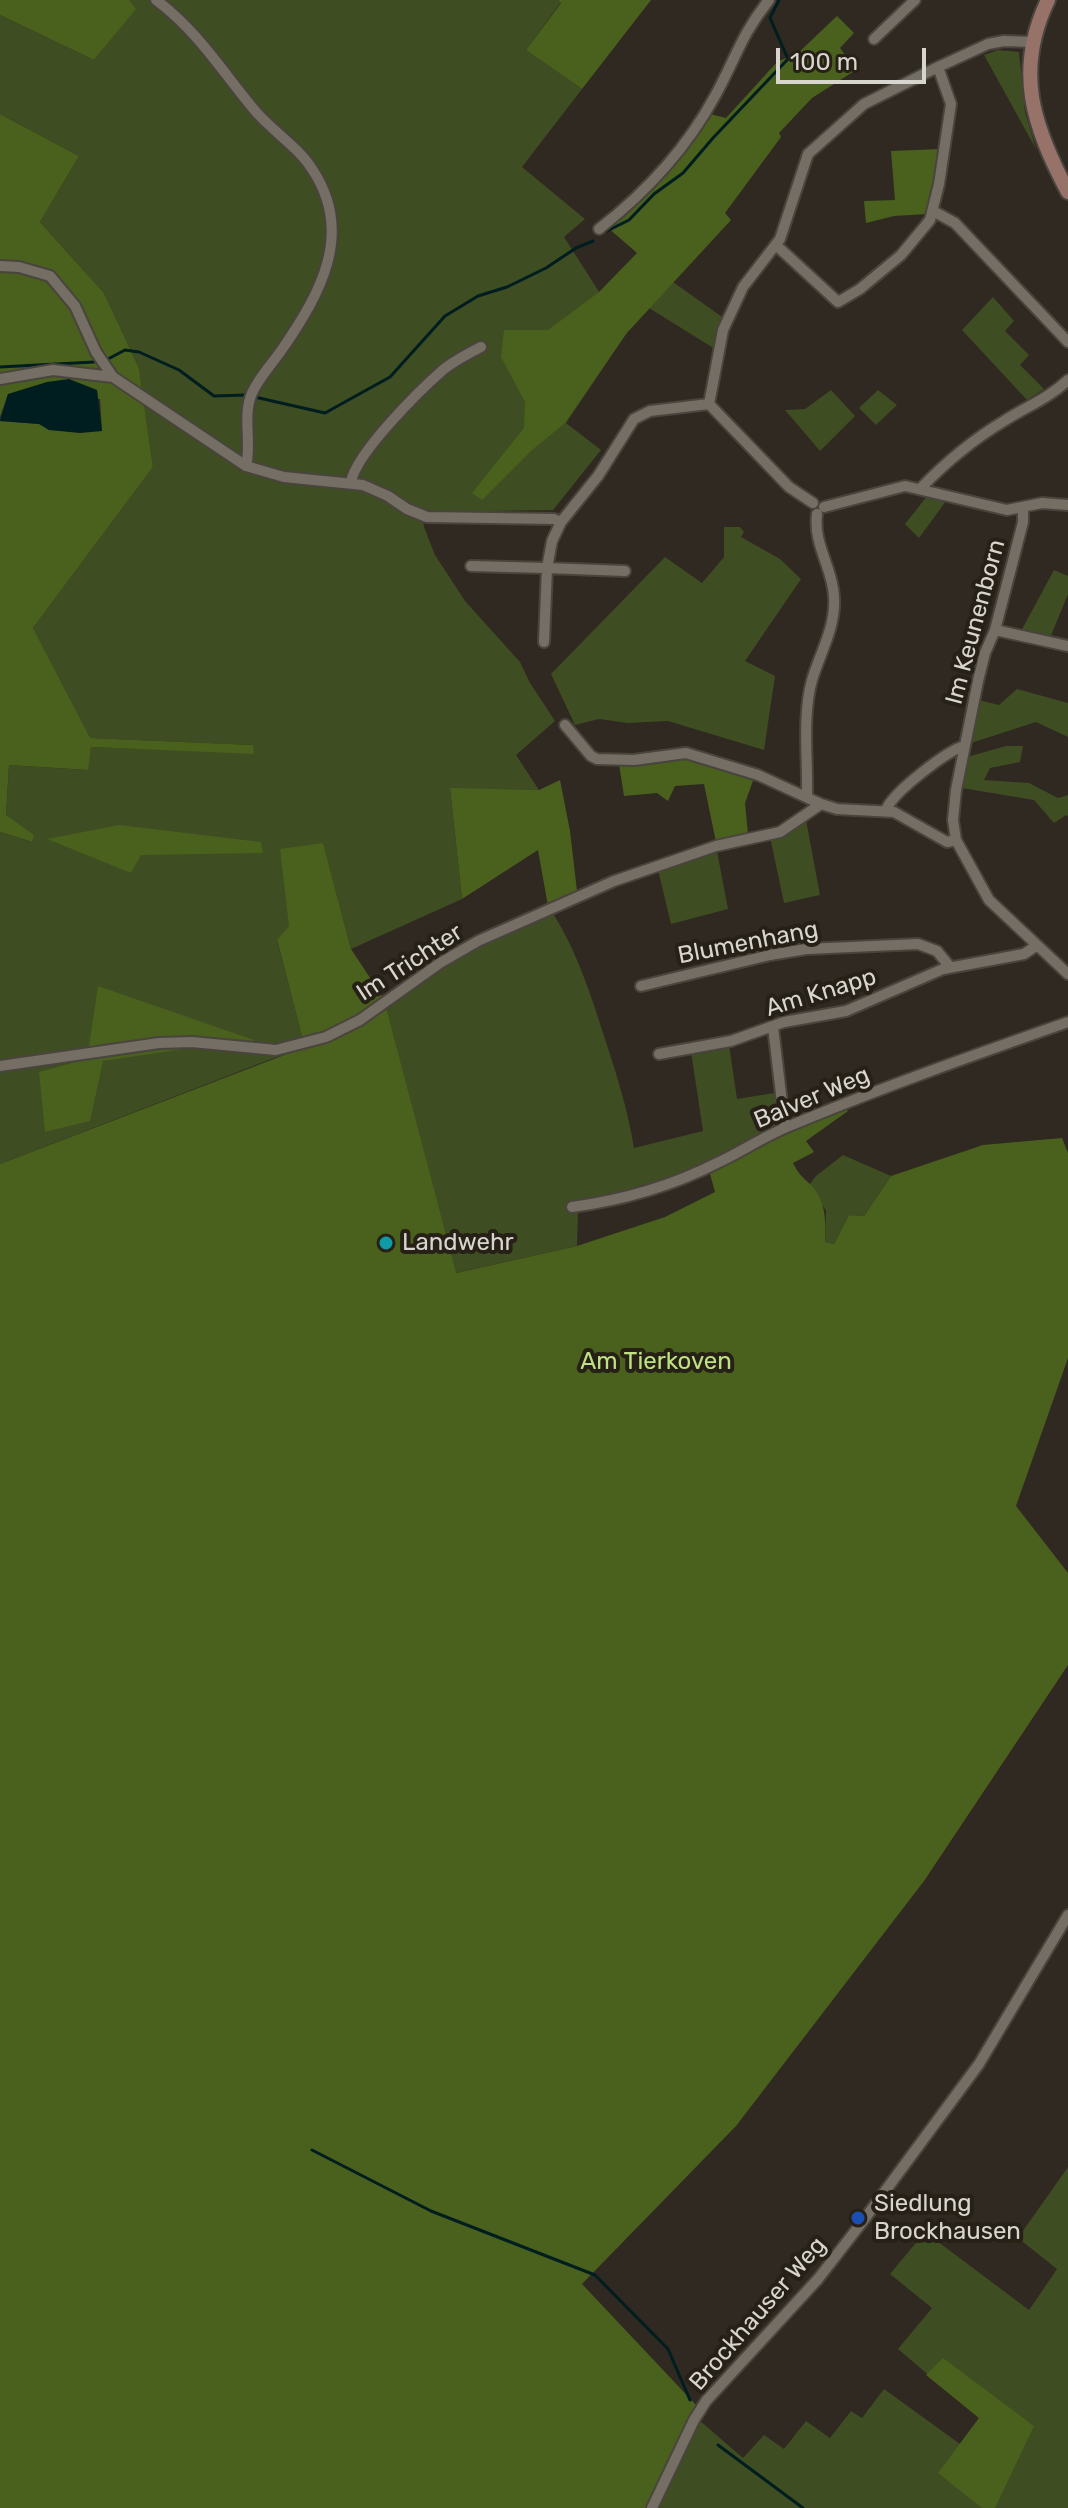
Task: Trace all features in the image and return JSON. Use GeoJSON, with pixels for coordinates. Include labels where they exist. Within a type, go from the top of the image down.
{"type":"FeatureCollection","features":[{"type":"Feature","properties":{"kind":"main road"},"geometry":{"type":"LineString","coordinates":[[1048,0],[1032,42],[1029,69],[1032,102],[1047,150],[1068,192]]}},
{"type":"Feature","properties":{"kind":"street"},"geometry":{"type":"LineString","coordinates":[[156,0],[194,32],[261,118],[305,160],[327,203],[331,242],[329,266],[303,318],[251,396],[246,466]]}},
{"type":"Feature","properties":{"kind":"street"},"geometry":{"type":"LineString","coordinates":[[599,229],[632,202],[690,134],[716,94],[747,29],[769,0]]}},
{"type":"Feature","properties":{"kind":"street"},"geometry":{"type":"LineString","coordinates":[[874,39],[915,0]]}},
{"type":"Feature","properties":{"kind":"street"},"geometry":{"type":"LineString","coordinates":[[709,404],[723,330],[743,287],[776,245],[808,154],[864,104],[938,67],[988,44],[1032,42]]}},
{"type":"Feature","properties":{"kind":"street"},"geometry":{"type":"LineString","coordinates":[[776,245],[838,302],[860,289],[901,255],[925,227],[933,211],[951,104],[938,67]]}},
{"type":"Feature","properties":{"kind":"street"},"geometry":{"type":"LineString","coordinates":[[933,211],[955,223],[1068,342]]}},
{"type":"Feature","properties":{"kind":"street"},"geometry":{"type":"LineString","coordinates":[[0,266],[36,270],[50,276],[75,306],[103,365],[113,377],[246,466],[284,477],[351,482],[376,490],[427,517],[554,519],[561,522]]}},
{"type":"Feature","properties":{"kind":"street"},"geometry":{"type":"LineString","coordinates":[[351,482],[359,460],[420,393],[445,368],[481,347]]}},
{"type":"Feature","properties":{"kind":"street"},"geometry":{"type":"LineString","coordinates":[[0,379],[53,370],[113,377]]}},
{"type":"Feature","properties":{"kind":"street"},"geometry":{"type":"LineString","coordinates":[[921,488],[979,437],[1048,397],[1068,380]]}},
{"type":"Feature","properties":{"kind":"street"},"geometry":{"type":"LineString","coordinates":[[709,404],[789,487],[818,508]]}},
{"type":"Feature","properties":{"kind":"street"},"geometry":{"type":"LineString","coordinates":[[544,642],[547,568],[552,541],[561,522],[598,476],[634,419],[650,411],[709,404]]}},
{"type":"Feature","properties":{"kind":"street"},"geometry":{"type":"LineString","coordinates":[[818,508],[905,486],[1007,510],[1042,503],[1068,505]]}},
{"type":"Feature","properties":{"kind":"street"},"geometry":{"type":"LineString","coordinates":[[807,796],[811,681],[827,643],[834,602],[833,589],[818,546],[818,508]]}},
{"type":"Feature","properties":{"kind":"street","name":"Im Keunenborn"},"geometry":{"type":"LineString","coordinates":[[956,840],[953,820],[964,746],[985,653],[995,630],[1023,522],[1023,508]]}},
{"type":"Feature","properties":{"kind":"street"},"geometry":{"type":"LineString","coordinates":[[471,566],[625,571]]}},
{"type":"Feature","properties":{"kind":"street"},"geometry":{"type":"LineString","coordinates":[[995,630],[1068,646]]}},
{"type":"Feature","properties":{"kind":"street"},"geometry":{"type":"LineString","coordinates":[[565,725],[597,759],[634,760],[686,753],[758,775],[821,804],[837,809],[886,810],[947,842],[956,840],[989,900],[1068,974]]}},
{"type":"Feature","properties":{"kind":"street"},"geometry":{"type":"LineString","coordinates":[[886,810],[892,800],[918,778],[955,749],[964,746]]}},
{"type":"Feature","properties":{"kind":"street","name":"Im Trichter"},"geometry":{"type":"LineString","coordinates":[[0,1066],[159,1043],[203,1042],[276,1050],[326,1037],[360,1020],[440,963],[478,941],[614,881],[705,849],[780,832],[821,804]]}},
{"type":"Feature","properties":{"kind":"street","name":"Blumenhang"},"geometry":{"type":"LineString","coordinates":[[641,986],[806,949],[918,944],[937,951],[950,967]]}},
{"type":"Feature","properties":{"kind":"street","name":"Am Knapp"},"geometry":{"type":"LineString","coordinates":[[659,1054],[731,1041],[773,1027],[851,1009],[950,967],[1024,954],[1036,946]]}},
{"type":"Feature","properties":{"kind":"street","name":"Balver Weg"},"geometry":{"type":"LineString","coordinates":[[572,1207],[614,1201],[665,1186],[717,1164],[785,1128],[910,1078],[1068,1022]]}},
{"type":"Feature","properties":{"kind":"street"},"geometry":{"type":"LineString","coordinates":[[773,1027],[785,1128]]}},
{"type":"Feature","properties":{"kind":"street","name":"Brockhauser Weg"},"geometry":{"type":"LineString","coordinates":[[652,2508],[706,2401],[818,2279],[874,2206],[979,2064],[1068,1915]]}},
{"type":"Feature","properties":{"kind":"green space"},"geometry":{"type":"Polygon","coordinates":[[[0,0],[129,0],[136,9],[94,60],[0,15],[0,0]]]}},
{"type":"Feature","properties":{"kind":"green space"},"geometry":{"type":"Polygon","coordinates":[[[129,0],[561,2],[526,50],[582,89],[522,167],[585,219],[564,237],[626,334],[566,423],[601,450],[553,510],[422,512],[424,527],[435,555],[465,601],[520,662],[555,721],[516,755],[539,790],[450,789],[462,899],[351,949],[323,844],[289,926],[277,941],[305,1046],[0,1164],[0,832],[31,842],[6,816],[9,765],[87,770],[91,747],[253,753],[253,745],[89,738],[33,628],[153,467],[139,368],[104,293],[40,222],[79,156],[0,114],[0,15],[94,60],[135,9],[129,0]]]}},
{"type":"Feature","properties":{"kind":"green space"},"geometry":{"type":"Polygon","coordinates":[[[558,0],[651,0],[582,89],[526,50],[561,3],[558,0]]]}},
{"type":"Feature","properties":{"kind":"green space"},"geometry":{"type":"Polygon","coordinates":[[[837,16],[854,33],[840,48],[856,70],[812,98],[779,133],[781,137],[725,213],[731,220],[626,334],[565,423],[532,450],[482,500],[472,493],[524,428],[525,402],[501,357],[504,330],[548,330],[599,292],[637,253],[607,227],[679,154],[710,114],[726,118],[778,61],[796,55],[837,16]]]}},
{"type":"Feature","properties":{"kind":"green space"},"geometry":{"type":"Polygon","coordinates":[[[998,50],[1019,52],[1025,112],[1036,149],[984,55],[998,50]]]}},
{"type":"Feature","properties":{"kind":"green space"},"geometry":{"type":"Polygon","coordinates":[[[0,114],[79,156],[40,222],[104,293],[139,368],[153,467],[33,628],[90,738],[253,745],[254,754],[91,747],[88,770],[9,765],[6,815],[34,835],[32,842],[0,832],[0,421],[40,424],[49,430],[102,431],[100,399],[8,394],[0,417],[0,114]]]}},
{"type":"Feature","properties":{"kind":"green space"},"geometry":{"type":"Polygon","coordinates":[[[940,149],[927,214],[894,216],[866,223],[864,201],[895,200],[891,151],[940,149]]]}},
{"type":"Feature","properties":{"kind":"green space"},"geometry":{"type":"Polygon","coordinates":[[[673,282],[725,319],[715,349],[649,308],[673,282]]]}},
{"type":"Feature","properties":{"kind":"green space"},"geometry":{"type":"Polygon","coordinates":[[[993,297],[1014,321],[1005,331],[1029,355],[1020,365],[1044,389],[1027,400],[962,330],[993,297]]]}},
{"type":"Feature","properties":{"kind":"green space"},"geometry":{"type":"Polygon","coordinates":[[[831,390],[855,416],[820,451],[785,410],[805,409],[831,390]]]}},
{"type":"Feature","properties":{"kind":"green space"},"geometry":{"type":"Polygon","coordinates":[[[878,390],[897,405],[876,425],[859,408],[878,390]]]}},
{"type":"Feature","properties":{"kind":"green space"},"geometry":{"type":"Polygon","coordinates":[[[928,495],[946,501],[919,538],[905,524],[928,495]]]}},
{"type":"Feature","properties":{"kind":"green space"},"geometry":{"type":"Polygon","coordinates":[[[724,527],[740,527],[744,532],[741,537],[780,559],[801,579],[745,661],[775,676],[764,750],[668,721],[628,723],[599,719],[575,725],[551,674],[665,557],[702,583],[724,557],[724,527]]]}},
{"type":"Feature","properties":{"kind":"green space"},"geometry":{"type":"Polygon","coordinates":[[[1054,570],[1068,576],[1068,594],[1050,638],[1021,631],[1054,570]]]}},
{"type":"Feature","properties":{"kind":"green space"},"geometry":{"type":"Polygon","coordinates":[[[1017,689],[1068,703],[1068,737],[1036,722],[968,744],[978,700],[999,705],[1017,689]]]}},
{"type":"Feature","properties":{"kind":"green space"},"geometry":{"type":"Polygon","coordinates":[[[1006,746],[1023,746],[1020,762],[990,768],[984,780],[1029,783],[1058,798],[1068,795],[1068,816],[1054,823],[1034,800],[962,788],[967,757],[1006,746]]]}},
{"type":"Feature","properties":{"kind":"green space"},"geometry":{"type":"Polygon","coordinates":[[[684,756],[754,778],[745,803],[748,834],[716,842],[704,784],[675,786],[668,801],[657,793],[624,796],[619,764],[684,756]]]}},
{"type":"Feature","properties":{"kind":"green space"},"geometry":{"type":"Polygon","coordinates":[[[560,780],[577,891],[548,906],[538,850],[462,899],[450,788],[539,790],[560,780]]]}},
{"type":"Feature","properties":{"kind":"green space"},"geometry":{"type":"Polygon","coordinates":[[[806,820],[820,895],[784,903],[770,837],[806,820]]]}},
{"type":"Feature","properties":{"kind":"green space"},"geometry":{"type":"Polygon","coordinates":[[[119,825],[261,842],[263,853],[141,855],[131,873],[47,839],[119,825]]]}},
{"type":"Feature","properties":{"kind":"green space","name":"Am Tierkoven"},"geometry":{"type":"Polygon","coordinates":[[[323,843],[351,949],[384,999],[456,1273],[577,1246],[665,1217],[715,1192],[710,1174],[788,1130],[844,1108],[848,1111],[806,1141],[814,1152],[793,1163],[819,1197],[825,1218],[825,1242],[834,1244],[849,1215],[864,1216],[891,1176],[983,1145],[1062,1138],[1068,1153],[1068,1358],[1016,1506],[1068,1573],[1068,1665],[924,1881],[736,2126],[582,2284],[697,2406],[648,2508],[0,2508],[0,1164],[305,1047],[277,940],[289,926],[280,849],[323,843]]]}},
{"type":"Feature","properties":{"kind":"green space"},"geometry":{"type":"Polygon","coordinates":[[[717,851],[728,909],[671,924],[658,870],[717,851]]]}},
{"type":"Feature","properties":{"kind":"green space"},"geometry":{"type":"Polygon","coordinates":[[[552,912],[569,942],[589,990],[622,1093],[634,1148],[703,1131],[691,1052],[729,1045],[737,1099],[774,1093],[783,1127],[695,1171],[676,1187],[623,1205],[578,1212],[577,1246],[455,1273],[384,999],[473,938],[552,912]]]}},
{"type":"Feature","properties":{"kind":"green space"},"geometry":{"type":"Polygon","coordinates":[[[98,986],[254,1040],[253,1046],[231,1042],[103,1061],[90,1121],[45,1132],[39,1072],[87,1059],[98,986]]]}},
{"type":"Feature","properties":{"kind":"green space"},"geometry":{"type":"Polygon","coordinates":[[[843,1155],[891,1176],[864,1216],[849,1215],[834,1244],[825,1242],[826,1211],[810,1184],[843,1155]]]}},
{"type":"Feature","properties":{"kind":"green space"},"geometry":{"type":"Polygon","coordinates":[[[1068,2167],[1068,2508],[656,2508],[699,2420],[743,2458],[764,2435],[784,2449],[806,2421],[830,2438],[851,2411],[862,2418],[884,2389],[960,2444],[979,2418],[898,2349],[932,2308],[890,2274],[925,2232],[1029,2310],[1057,2269],[1018,2238],[1068,2167]]]}},
{"type":"Feature","properties":{"kind":"green space"},"geometry":{"type":"Polygon","coordinates":[[[943,2358],[1034,2426],[995,2508],[982,2508],[938,2473],[979,2418],[926,2375],[943,2358]]]}},
{"type":"Feature","properties":{"kind":"water"},"geometry":{"type":"Polygon","coordinates":[[[69,379],[97,390],[102,431],[80,433],[49,430],[39,424],[0,421],[8,394],[69,379]]]}},
{"type":"Feature","properties":{"kind":"waterway"},"geometry":{"type":"LineString","coordinates":[[607,231],[629,220],[654,194],[683,173],[788,59],[770,18],[779,0]]}},
{"type":"Feature","properties":{"kind":"waterway"},"geometry":{"type":"LineString","coordinates":[[108,359],[125,350],[139,352],[179,370],[214,396],[246,395],[325,413],[390,377],[445,316],[478,296],[507,287],[593,241]]}},
{"type":"Feature","properties":{"kind":"waterway"},"geometry":{"type":"LineString","coordinates":[[0,367],[94,362]]}},
{"type":"Feature","properties":{"kind":"waterway"},"geometry":{"type":"LineString","coordinates":[[312,2150],[431,2211],[595,2275],[668,2349],[690,2400]]}},
{"type":"Feature","properties":{"kind":"waterway"},"geometry":{"type":"LineString","coordinates":[[718,2445],[803,2508]]}},
{"type":"Feature","properties":{"kind":"place","name":"Landwehr"},"geometry":{"type":"Point","coordinates":[386,1243]}},
{"type":"Feature","properties":{"kind":"place","name":"Siedlung Brockhausen"},"geometry":{"type":"Point","coordinates":[858,2218]}}]}
